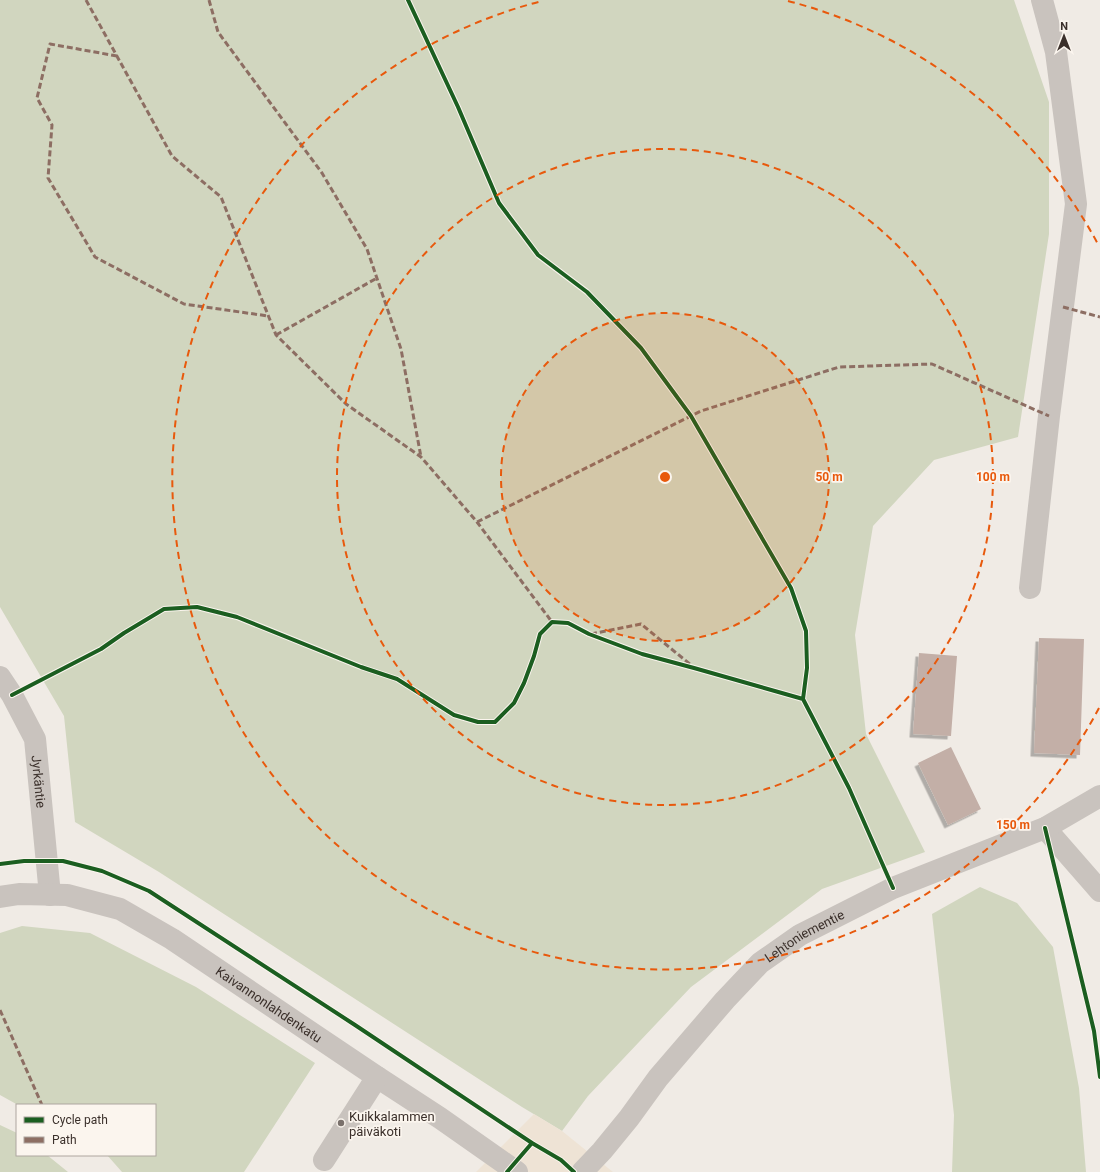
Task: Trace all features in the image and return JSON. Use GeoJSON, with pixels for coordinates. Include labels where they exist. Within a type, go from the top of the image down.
{"type":"FeatureCollection","features":[{"type":"Feature","properties":{"kind":"street"},"geometry":{"type":"LineString","coordinates":[[1030,588],[1049,416],[1076,204],[1056,52],[1042,0]]}},
{"type":"Feature","properties":{"kind":"street","name":"Jyrkäntie"},"geometry":{"type":"LineString","coordinates":[[0,677],[12,695],[35,739],[50,895]]}},
{"type":"Feature","properties":{"kind":"street","name":"Lehtoniementie"},"geometry":{"type":"LineString","coordinates":[[582,1172],[602,1151],[629,1118],[658,1078],[760,963],[800,934],[893,888],[1045,828],[1100,796]]}},
{"type":"Feature","properties":{"kind":"street"},"geometry":{"type":"LineString","coordinates":[[1045,828],[1100,891]]}},
{"type":"Feature","properties":{"kind":"street","name":"Kaivannonlahdenkatu"},"geometry":{"type":"LineString","coordinates":[[0,898],[19,894],[67,895],[120,909],[172,939],[440,1118],[517,1172]]}},
{"type":"Feature","properties":{"kind":"street"},"geometry":{"type":"LineString","coordinates":[[324,1160],[378,1078]]}},
{"type":"Feature","properties":{"kind":"green space"},"geometry":{"type":"Polygon","coordinates":[[[0,0],[1014,0],[1049,102],[1049,234],[1018,437],[934,460],[873,526],[855,635],[866,734],[925,852],[822,889],[691,987],[588,1096],[562,1131],[522,1107],[159,872],[75,822],[64,716],[0,607],[0,0]]]}},
{"type":"Feature","properties":{"kind":"green space"},"geometry":{"type":"Polygon","coordinates":[[[980,887],[1017,903],[1053,947],[1079,1088],[1086,1172],[952,1172],[954,1115],[932,914],[980,887]]]}},
{"type":"Feature","properties":{"kind":"green space"},"geometry":{"type":"Polygon","coordinates":[[[22,926],[90,933],[196,987],[315,1063],[244,1172],[122,1172],[108,1156],[156,1156],[156,1104],[16,1104],[0,1095],[0,933],[22,926]]]}},
{"type":"Feature","properties":{"kind":"green space"},"geometry":{"type":"Polygon","coordinates":[[[0,1125],[16,1133],[16,1156],[48,1156],[68,1172],[0,1172],[0,1125]]]}},
{"type":"Feature","properties":{"kind":"shaded area"},"geometry":{"type":"Polygon","coordinates":[[[534,1114],[562,1131],[613,1172],[476,1172],[534,1114]]]}},
{"type":"Feature","properties":{"kind":"building"},"geometry":{"type":"Polygon","coordinates":[[[1039,638],[1084,639],[1080,755],[1034,753],[1039,638]]]}},
{"type":"Feature","properties":{"kind":"building"},"geometry":{"type":"Polygon","coordinates":[[[919,653],[957,656],[951,736],[913,734],[919,653]]]}},
{"type":"Feature","properties":{"kind":"building"},"geometry":{"type":"Polygon","coordinates":[[[951,747],[981,809],[948,825],[918,763],[951,747]]]}},
{"type":"Feature","properties":{"kind":"marked path"},"geometry":{"type":"LineString","coordinates":[[86,0],[172,156],[221,197],[276,335],[346,404],[421,457],[477,522],[552,622]]}},
{"type":"Feature","properties":{"kind":"marked path"},"geometry":{"type":"LineString","coordinates":[[209,0],[218,32],[322,173],[367,249],[401,349],[421,457]]}},
{"type":"Feature","properties":{"kind":"marked path"},"geometry":{"type":"LineString","coordinates":[[117,56],[50,44],[37,98],[52,125],[48,178],[95,257],[184,304],[268,316]]}},
{"type":"Feature","properties":{"kind":"marked path"},"geometry":{"type":"LineString","coordinates":[[276,335],[377,278]]}},
{"type":"Feature","properties":{"kind":"marked path"},"geometry":{"type":"LineString","coordinates":[[1063,307],[1100,317]]}},
{"type":"Feature","properties":{"kind":"marked path"},"geometry":{"type":"LineString","coordinates":[[477,522],[701,411],[839,367],[932,364],[1049,416]]}},
{"type":"Feature","properties":{"kind":"marked path"},"geometry":{"type":"LineString","coordinates":[[591,634],[641,624],[691,665]]}},
{"type":"Feature","properties":{"kind":"marked path"},"geometry":{"type":"LineString","coordinates":[[0,1010],[42,1104]]}},
{"type":"Feature","properties":{"kind":"cycle path"},"geometry":{"type":"LineString","coordinates":[[408,0],[458,107],[499,203],[538,255],[587,292],[641,348],[691,416],[791,588],[806,631],[807,668],[803,699]]}},
{"type":"Feature","properties":{"kind":"cycle path"},"geometry":{"type":"LineString","coordinates":[[12,695],[101,649],[164,609],[197,607],[237,617],[361,667],[397,679],[454,715],[478,722],[495,722],[514,703],[524,683],[540,634],[552,622],[568,623],[589,634],[642,654],[803,699],[849,788],[893,888]]}},
{"type":"Feature","properties":{"kind":"cycle path"},"geometry":{"type":"LineString","coordinates":[[1045,828],[1094,1031],[1100,1077]]}},
{"type":"Feature","properties":{"kind":"cycle path"},"geometry":{"type":"LineString","coordinates":[[0,864],[24,861],[63,861],[102,871],[149,891],[355,1025],[532,1143],[507,1172]]}},
{"type":"Feature","properties":{"kind":"cycle path"},"geometry":{"type":"LineString","coordinates":[[532,1143],[561,1160],[574,1172]]}},
{"type":"Feature","properties":{"kind":"place","name":"Kuikkalammen päiväkoti"},"geometry":{"type":"Point","coordinates":[341,1123]}}]}
